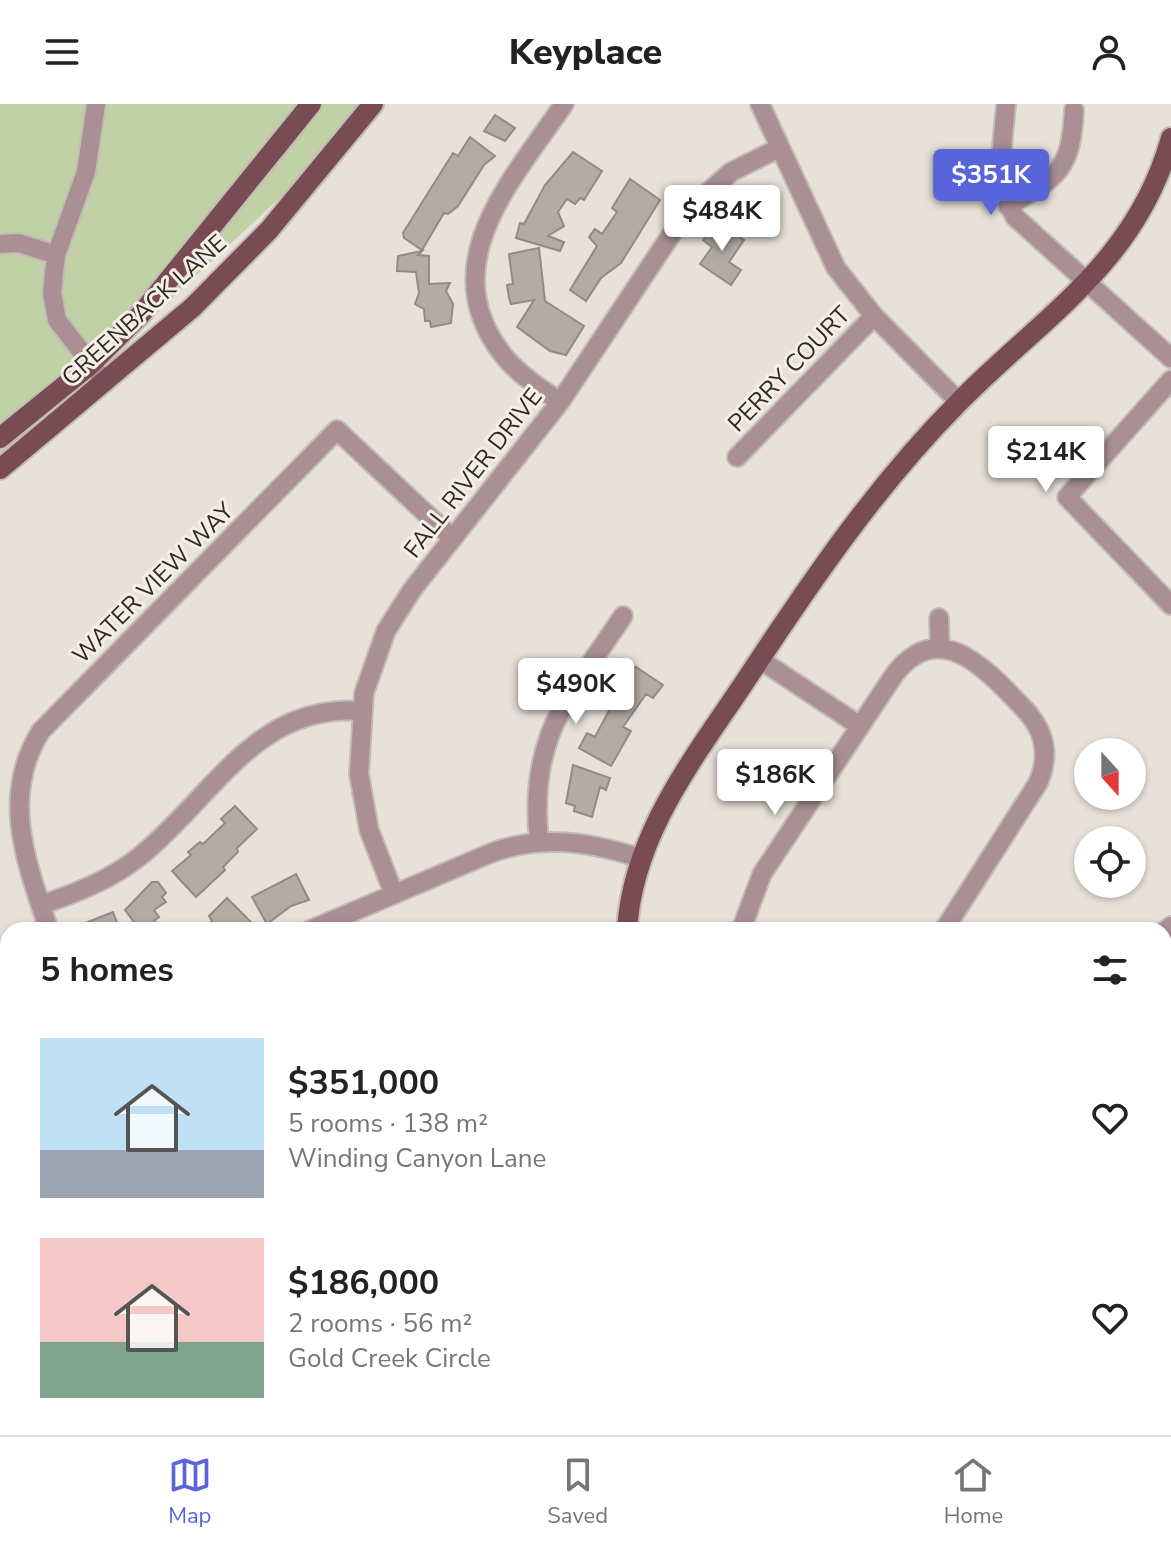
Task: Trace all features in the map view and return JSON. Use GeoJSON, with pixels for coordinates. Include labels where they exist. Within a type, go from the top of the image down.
{"type":"FeatureCollection","features":[{"type":"Feature","properties":{"kind":"main road","name":"GREENBACK LANE"},"geometry":{"type":"LineString","coordinates":[[0,438],[90,365],[165,288],[311,104]]}},
{"type":"Feature","properties":{"kind":"main road","name":"GREENBACK LANE"},"geometry":{"type":"LineString","coordinates":[[0,469],[193,307],[231,270],[310,182],[373,104]]}},
{"type":"Feature","properties":{"kind":"main road"},"geometry":{"type":"LineString","coordinates":[[628,922],[640,858],[668,797],[848,529],[894,472],[959,402],[1088,283],[1140,209],[1171,138]]}},
{"type":"Feature","properties":{"kind":"street"},"geometry":{"type":"LineString","coordinates":[[96,104],[86,172],[56,255],[52,293],[57,320],[105,382]]}},
{"type":"Feature","properties":{"kind":"street"},"geometry":{"type":"LineString","coordinates":[[560,402],[521,373],[492,339],[479,306],[475,270],[489,218],[564,104]]}},
{"type":"Feature","properties":{"kind":"street"},"geometry":{"type":"LineString","coordinates":[[760,104],[820,241],[854,293],[959,402]]}},
{"type":"Feature","properties":{"kind":"street"},"geometry":{"type":"LineString","coordinates":[[1006,104],[1001,174],[1008,206],[1023,225],[1171,358]]}},
{"type":"Feature","properties":{"kind":"street"},"geometry":{"type":"LineString","coordinates":[[1008,206],[1049,182],[1065,165],[1073,140],[1074,110]]}},
{"type":"Feature","properties":{"kind":"street","name":"FALL RIVER DRIVE"},"geometry":{"type":"LineString","coordinates":[[394,894],[375,848],[363,802],[358,745],[361,711],[372,666],[386,631],[412,590],[560,402],[687,211],[731,172],[779,148]]}},
{"type":"Feature","properties":{"kind":"street"},"geometry":{"type":"LineString","coordinates":[[0,244],[19,243],[56,255]]}},
{"type":"Feature","properties":{"kind":"street","name":"PERRY COURT"},"geometry":{"type":"LineString","coordinates":[[737,457],[874,316]]}},
{"type":"Feature","properties":{"kind":"street"},"geometry":{"type":"LineString","coordinates":[[1171,380],[1067,497],[1171,605]]}},
{"type":"Feature","properties":{"kind":"street","name":"WATER VIEW WAY"},"geometry":{"type":"LineString","coordinates":[[46,922],[14,821],[15,785],[27,751],[52,720],[337,430],[452,538]]}},
{"type":"Feature","properties":{"kind":"street"},"geometry":{"type":"LineString","coordinates":[[539,842],[535,790],[544,745],[564,705],[623,616]]}},
{"type":"Feature","properties":{"kind":"street"},"geometry":{"type":"LineString","coordinates":[[939,618],[940,649]]}},
{"type":"Feature","properties":{"kind":"street"},"geometry":{"type":"LineString","coordinates":[[744,922],[762,874],[898,669],[914,656],[940,649],[966,655],[991,675],[1035,723],[1045,757],[1038,783],[949,922]]}},
{"type":"Feature","properties":{"kind":"street"},"geometry":{"type":"LineString","coordinates":[[759,659],[860,726]]}},
{"type":"Feature","properties":{"kind":"street"},"geometry":{"type":"LineString","coordinates":[[41,905],[92,886],[137,859],[274,729],[307,714],[361,711]]}},
{"type":"Feature","properties":{"kind":"street"},"geometry":{"type":"LineString","coordinates":[[329,922],[500,850],[539,842],[578,842],[640,858]]}},
{"type":"Feature","properties":{"kind":"green space"},"geometry":{"type":"Polygon","coordinates":[[[0,104],[365,104],[325,156],[0,458],[0,104]]]}},
{"type":"Feature","properties":{"kind":"building"},"geometry":{"type":"Polygon","coordinates":[[[495,115],[515,128],[505,141],[484,131],[495,115]]]}},
{"type":"Feature","properties":{"kind":"building"},"geometry":{"type":"Polygon","coordinates":[[[470,137],[495,156],[484,165],[458,206],[448,214],[444,213],[422,250],[404,238],[403,233],[453,153],[458,156],[470,137]]]}},
{"type":"Feature","properties":{"kind":"building"},"geometry":{"type":"Polygon","coordinates":[[[573,152],[602,171],[584,200],[580,198],[575,204],[567,199],[558,212],[564,226],[548,236],[564,242],[560,251],[516,238],[520,223],[524,224],[545,185],[573,152]]]}},
{"type":"Feature","properties":{"kind":"building"},"geometry":{"type":"Polygon","coordinates":[[[630,179],[660,200],[621,263],[601,278],[586,301],[570,290],[597,246],[589,237],[595,229],[602,234],[617,212],[612,208],[630,179]]]}},
{"type":"Feature","properties":{"kind":"building"},"geometry":{"type":"Polygon","coordinates":[[[717,221],[744,240],[729,262],[741,270],[731,285],[700,264],[712,247],[703,240],[717,221]]]}},
{"type":"Feature","properties":{"kind":"building"},"geometry":{"type":"Polygon","coordinates":[[[539,248],[545,301],[584,326],[566,355],[550,351],[517,327],[534,300],[511,304],[509,298],[507,285],[513,284],[509,254],[539,248]]]}},
{"type":"Feature","properties":{"kind":"building"},"geometry":{"type":"Polygon","coordinates":[[[422,251],[418,255],[429,256],[429,284],[450,283],[446,291],[453,304],[451,323],[431,327],[430,321],[425,321],[424,309],[415,304],[419,293],[416,272],[397,271],[398,256],[422,251]]]}},
{"type":"Feature","properties":{"kind":"building"},"geometry":{"type":"Polygon","coordinates":[[[636,667],[663,685],[653,698],[646,694],[623,727],[631,731],[611,766],[579,748],[587,733],[595,737],[612,705],[604,700],[615,682],[618,684],[625,672],[636,667]]]}},
{"type":"Feature","properties":{"kind":"building"},"geometry":{"type":"Polygon","coordinates":[[[573,765],[610,778],[606,790],[600,787],[592,817],[574,811],[575,806],[566,803],[573,765]]]}},
{"type":"Feature","properties":{"kind":"building"},"geometry":{"type":"Polygon","coordinates":[[[235,806],[257,829],[237,848],[238,852],[223,867],[225,870],[196,897],[172,871],[191,855],[188,852],[200,842],[203,844],[225,823],[221,819],[235,806]]]}},
{"type":"Feature","properties":{"kind":"building"},"geometry":{"type":"Polygon","coordinates":[[[296,874],[309,900],[291,906],[266,922],[252,897],[296,874]]]}},
{"type":"Feature","properties":{"kind":"building"},"geometry":{"type":"Polygon","coordinates":[[[152,882],[158,882],[166,893],[162,897],[166,902],[154,910],[159,917],[155,922],[134,922],[125,910],[152,882]]]}},
{"type":"Feature","properties":{"kind":"building"},"geometry":{"type":"Polygon","coordinates":[[[227,898],[251,922],[211,922],[209,916],[227,898]]]}},
{"type":"Feature","properties":{"kind":"building"},"geometry":{"type":"Polygon","coordinates":[[[113,912],[117,922],[88,922],[113,912]]]}}]}
